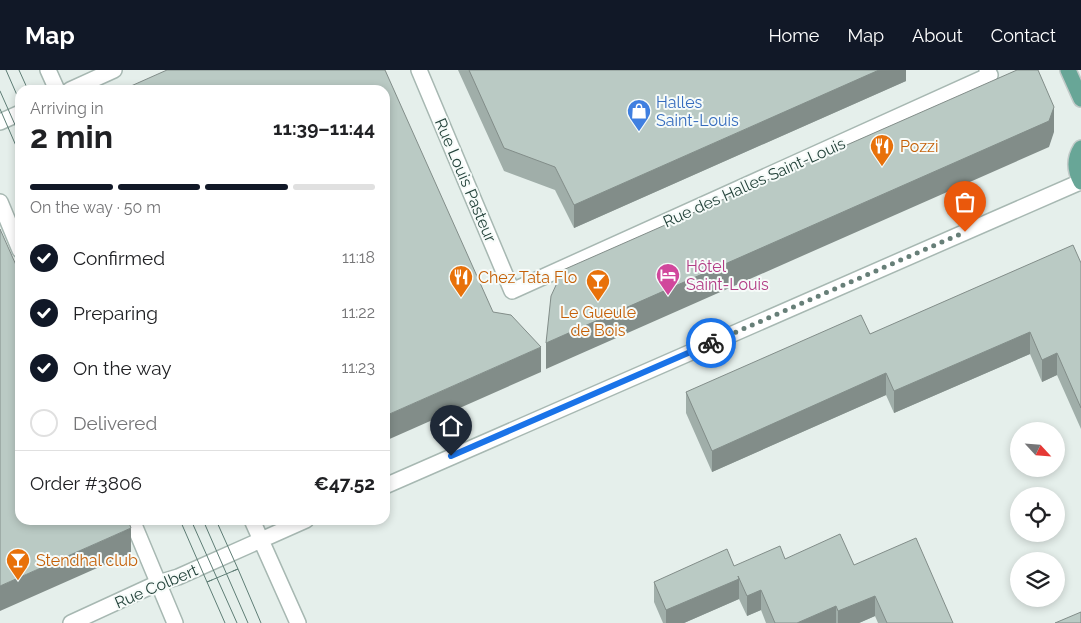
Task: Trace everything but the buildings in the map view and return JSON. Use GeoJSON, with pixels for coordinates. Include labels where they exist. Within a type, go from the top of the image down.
{"type":"FeatureCollection","features":[{"type":"Feature","properties":{"kind":"main road"},"geometry":{"type":"LineString","coordinates":[[1068,70],[1081,99]]}},
{"type":"Feature","properties":{"kind":"main road"},"geometry":{"type":"LineString","coordinates":[[1081,148],[1075,162],[1077,175],[1081,182]]}},
{"type":"Feature","properties":{"kind":"street"},"geometry":{"type":"LineString","coordinates":[[48,70],[55,85]]}},
{"type":"Feature","properties":{"kind":"street"},"geometry":{"type":"LineString","coordinates":[[81,85],[114,70]]}},
{"type":"Feature","properties":{"kind":"street","name":"Rue Louis Pasteur"},"geometry":{"type":"LineString","coordinates":[[419,70],[512,290]]}},
{"type":"Feature","properties":{"kind":"street","name":"Rue des Halles Saint-Louis"},"geometry":{"type":"LineString","coordinates":[[512,290],[990,75],[987,70]]}},
{"type":"Feature","properties":{"kind":"street"},"geometry":{"type":"LineString","coordinates":[[0,122],[15,115]]}},
{"type":"Feature","properties":{"kind":"street"},"geometry":{"type":"LineString","coordinates":[[390,484],[1081,182]]}},
{"type":"Feature","properties":{"kind":"street"},"geometry":{"type":"LineString","coordinates":[[0,202],[15,238]]}},
{"type":"Feature","properties":{"kind":"street"},"geometry":{"type":"LineString","coordinates":[[134,525],[175,623]]}},
{"type":"Feature","properties":{"kind":"street"},"geometry":{"type":"LineString","coordinates":[[254,525],[298,623]]}},
{"type":"Feature","properties":{"kind":"street","name":"Rue Colbert"},"geometry":{"type":"LineString","coordinates":[[71,623],[158,583],[178,577],[295,525]]}},
{"type":"Feature","properties":{"kind":"tram line"},"geometry":{"type":"LineString","coordinates":[[6,70],[15,91]]}},
{"type":"Feature","properties":{"kind":"tram line"},"geometry":{"type":"LineString","coordinates":[[19,70],[26,85]]}},
{"type":"Feature","properties":{"kind":"tram line"},"geometry":{"type":"LineString","coordinates":[[0,91],[15,125]]}},
{"type":"Feature","properties":{"kind":"tram line"},"geometry":{"type":"LineString","coordinates":[[0,109],[15,144]]}},
{"type":"Feature","properties":{"kind":"tram line"},"geometry":{"type":"LineString","coordinates":[[182,525],[207,582],[238,569],[218,525]]}},
{"type":"Feature","properties":{"kind":"tram line"},"geometry":{"type":"LineString","coordinates":[[193,525],[237,623]]}},
{"type":"Feature","properties":{"kind":"tram line"},"geometry":{"type":"LineString","coordinates":[[205,525],[248,623]]}},
{"type":"Feature","properties":{"kind":"tram line"},"geometry":{"type":"LineString","coordinates":[[233,571],[238,569],[261,623]]}},
{"type":"Feature","properties":{"kind":"tram line"},"geometry":{"type":"LineString","coordinates":[[212,580],[207,582],[225,623]]}},
{"type":"Feature","properties":{"kind":"way so far"},"geometry":{"type":"LineString","coordinates":[[711,343],[965,232]]}},
{"type":"Feature","properties":{"kind":"place","name":"Halles Saint-Louis"},"geometry":{"type":"Point","coordinates":[639,132]}},
{"type":"Feature","properties":{"kind":"place","name":"Pozzi"},"geometry":{"type":"Point","coordinates":[882,167]}},
{"type":"Feature","properties":{"kind":"place","name":"Hôtel Saint-Louis"},"geometry":{"type":"Point","coordinates":[668,296]}},
{"type":"Feature","properties":{"kind":"place","name":"Chez Tata Flo"},"geometry":{"type":"Point","coordinates":[461,298]}},
{"type":"Feature","properties":{"kind":"place","name":"Le Gueule de Bois"},"geometry":{"type":"Point","coordinates":[598,302]}},
{"type":"Feature","properties":{"kind":"place","name":"Stendhal club"},"geometry":{"type":"Point","coordinates":[18,581]}},
{"type":"Feature","properties":{"kind":"route"},"geometry":{"type":"LineString","coordinates":[[451,456],[711,343]]}}]}
